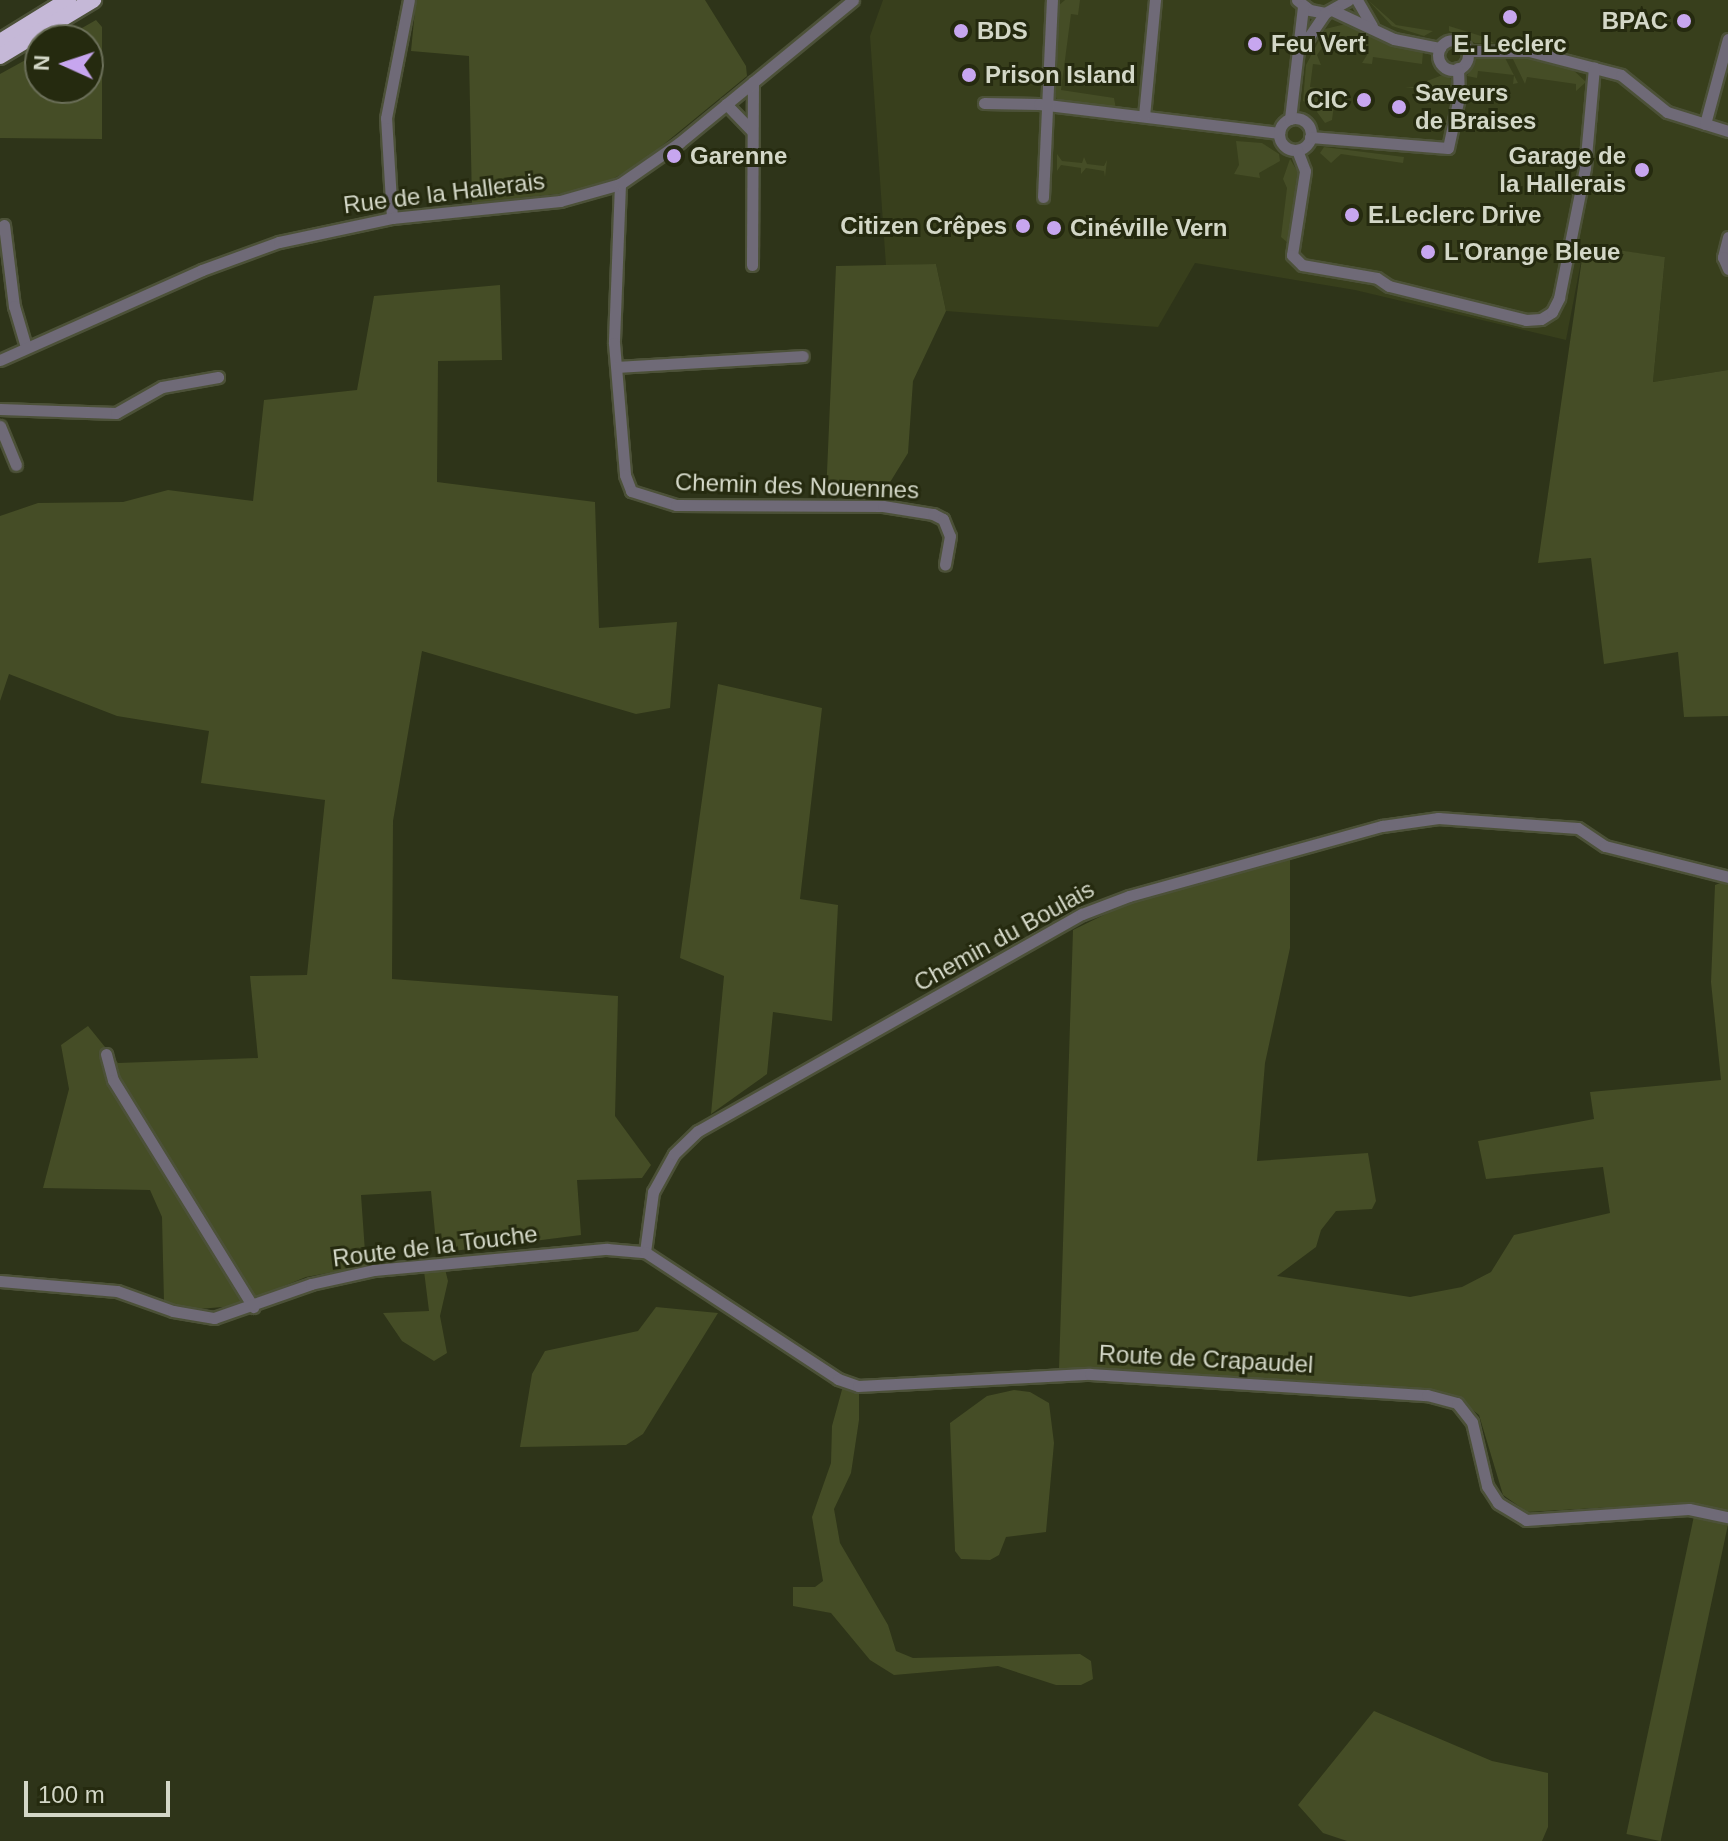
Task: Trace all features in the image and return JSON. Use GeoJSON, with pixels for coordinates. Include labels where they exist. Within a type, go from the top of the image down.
{"type":"FeatureCollection","features":[{"type":"Feature","properties":{"kind":"highway"},"geometry":{"type":"LineString","coordinates":[[0,42],[68,0]]}},
{"type":"Feature","properties":{"kind":"highway"},"geometry":{"type":"LineString","coordinates":[[0,56],[93,0]]}},
{"type":"Feature","properties":{"kind":"street"},"geometry":{"type":"LineString","coordinates":[[392,218],[386,118],[409,0]]}},
{"type":"Feature","properties":{"kind":"street","name":"Rue de la Hallerais"},"geometry":{"type":"LineString","coordinates":[[0,360],[257,249],[392,218],[560,201],[620,184],[726,104],[853,0]]}},
{"type":"Feature","properties":{"kind":"street"},"geometry":{"type":"LineString","coordinates":[[1043,197],[1052,0]]}},
{"type":"Feature","properties":{"kind":"street"},"geometry":{"type":"LineString","coordinates":[[1144,116],[1155,0]]}},
{"type":"Feature","properties":{"kind":"street"},"geometry":{"type":"LineString","coordinates":[[1298,55],[1330,12],[1348,0]]}},
{"type":"Feature","properties":{"kind":"street"},"geometry":{"type":"LineString","coordinates":[[1357,0],[1372,27]]}},
{"type":"Feature","properties":{"kind":"street"},"geometry":{"type":"LineString","coordinates":[[1594,67],[1587,156],[1559,298],[1552,312],[1541,319],[1526,320],[1389,286],[1377,278],[1302,265],[1292,255],[1305,171],[1297,150],[1281,144],[1279,133],[1290,119],[1298,55],[1300,3],[1372,27],[1394,39],[1440,48],[1455,40],[1467,51],[1502,47],[1594,67],[1633,82],[1667,112],[1728,131]]}},
{"type":"Feature","properties":{"kind":"street"},"geometry":{"type":"LineString","coordinates":[[1705,124],[1728,39]]}},
{"type":"Feature","properties":{"kind":"street"},"geometry":{"type":"LineString","coordinates":[[1440,48],[1441,63],[1458,68]]}},
{"type":"Feature","properties":{"kind":"street"},"geometry":{"type":"LineString","coordinates":[[1297,150],[1310,137],[1448,148],[1459,97],[1458,68],[1467,51]]}},
{"type":"Feature","properties":{"kind":"street"},"geometry":{"type":"LineString","coordinates":[[752,265],[753,82]]}},
{"type":"Feature","properties":{"kind":"street"},"geometry":{"type":"LineString","coordinates":[[984,103],[1049,105],[1279,133]]}},
{"type":"Feature","properties":{"kind":"street"},"geometry":{"type":"LineString","coordinates":[[726,104],[752,131]]}},
{"type":"Feature","properties":{"kind":"street"},"geometry":{"type":"LineString","coordinates":[[1290,119],[1305,122],[1310,137]]}},
{"type":"Feature","properties":{"kind":"street","name":"Chemin des Nouennes"},"geometry":{"type":"LineString","coordinates":[[620,184],[617,367],[625,475],[631,491],[676,505],[883,506],[933,514],[943,519],[950,536],[945,565]]}},
{"type":"Feature","properties":{"kind":"street"},"geometry":{"type":"LineString","coordinates":[[4,225],[14,306],[26,347]]}},
{"type":"Feature","properties":{"kind":"street"},"geometry":{"type":"LineString","coordinates":[[1728,237],[1723,257],[1728,269]]}},
{"type":"Feature","properties":{"kind":"street"},"geometry":{"type":"LineString","coordinates":[[617,367],[803,356]]}},
{"type":"Feature","properties":{"kind":"street"},"geometry":{"type":"LineString","coordinates":[[0,409],[116,413],[132,408],[162,387],[218,377]]}},
{"type":"Feature","properties":{"kind":"street"},"geometry":{"type":"LineString","coordinates":[[0,426],[16,465]]}},
{"type":"Feature","properties":{"kind":"street","name":"Chemin du Boulais"},"geometry":{"type":"LineString","coordinates":[[645,1252],[653,1192],[674,1154],[698,1131],[1082,914],[1129,896],[1382,826],[1438,818],[1537,821],[1578,828],[1605,846],[1728,877]]}},
{"type":"Feature","properties":{"kind":"street"},"geometry":{"type":"LineString","coordinates":[[106,1054],[113,1080],[253,1307]]}},
{"type":"Feature","properties":{"kind":"street","name":"Route de la Touche"},"geometry":{"type":"LineString","coordinates":[[0,1281],[117,1291],[197,1318],[253,1307],[311,1284],[374,1270],[607,1249],[645,1252]]}},
{"type":"Feature","properties":{"kind":"street","name":"Route de Crapaudel"},"geometry":{"type":"LineString","coordinates":[[645,1252],[838,1379],[858,1386],[1090,1374],[1427,1395],[1457,1403],[1472,1422],[1487,1486],[1498,1503],[1526,1520],[1689,1509],[1728,1517]]}},
{"type":"Feature","properties":{"kind":"shaded area"},"geometry":{"type":"Polygon","coordinates":[[[416,0],[705,0],[746,66],[747,76],[641,163],[611,180],[567,193],[472,203],[469,56],[411,51],[416,0]]]}},
{"type":"Feature","properties":{"kind":"shaded area"},"geometry":{"type":"Polygon","coordinates":[[[883,0],[1728,0],[1728,370],[1653,382],[1665,257],[1584,246],[1566,340],[1355,290],[1195,263],[1158,327],[946,311],[936,264],[886,266],[870,36],[883,0]]]}},
{"type":"Feature","properties":{"kind":"shaded area"},"geometry":{"type":"Polygon","coordinates":[[[1065,0],[1080,0],[1078,15],[1071,14],[1061,90],[1114,98],[1116,109],[1059,101],[1054,95],[1058,6],[1065,0]]]}},
{"type":"Feature","properties":{"kind":"shaded area"},"geometry":{"type":"Polygon","coordinates":[[[1368,0],[1396,25],[1433,31],[1424,36],[1392,26],[1368,0]]]}},
{"type":"Feature","properties":{"kind":"shaded area"},"geometry":{"type":"Polygon","coordinates":[[[1354,22],[1423,52],[1422,64],[1373,57],[1372,64],[1362,63],[1367,55],[1354,40],[1326,42],[1317,55],[1321,65],[1313,64],[1310,87],[1336,91],[1332,120],[1325,123],[1317,112],[1319,107],[1303,101],[1306,65],[1325,29],[1354,22]]]}},
{"type":"Feature","properties":{"kind":"shaded area"},"geometry":{"type":"Polygon","coordinates":[[[1449,26],[1494,43],[1475,43],[1449,31],[1449,26]]]}},
{"type":"Feature","properties":{"kind":"shaded area"},"geometry":{"type":"Polygon","coordinates":[[[1502,52],[1514,75],[1478,71],[1477,78],[1467,76],[1476,56],[1502,52]]]}},
{"type":"Feature","properties":{"kind":"shaded area"},"geometry":{"type":"Polygon","coordinates":[[[1510,53],[1571,68],[1586,82],[1576,91],[1576,84],[1527,77],[1525,84],[1510,53]]]}},
{"type":"Feature","properties":{"kind":"shaded area"},"geometry":{"type":"Polygon","coordinates":[[[24,61],[24,104],[102,104],[102,139],[0,138],[0,74],[24,61]]]}},
{"type":"Feature","properties":{"kind":"shaded area"},"geometry":{"type":"Polygon","coordinates":[[[1445,74],[1454,81],[1455,94],[1405,87],[1425,87],[1427,81],[1445,74]]]}},
{"type":"Feature","properties":{"kind":"shaded area"},"geometry":{"type":"Polygon","coordinates":[[[1236,141],[1262,143],[1279,154],[1280,161],[1259,173],[1260,178],[1234,174],[1239,165],[1236,141]]]}},
{"type":"Feature","properties":{"kind":"shaded area"},"geometry":{"type":"Polygon","coordinates":[[[1324,147],[1404,157],[1403,163],[1341,154],[1331,163],[1320,153],[1324,147]]]}},
{"type":"Feature","properties":{"kind":"shaded area"},"geometry":{"type":"Polygon","coordinates":[[[1057,154],[1062,161],[1082,163],[1084,157],[1087,164],[1104,166],[1107,160],[1105,177],[1104,171],[1086,168],[1081,174],[1081,168],[1061,165],[1057,171],[1057,154]]]}},
{"type":"Feature","properties":{"kind":"shaded area"},"geometry":{"type":"Polygon","coordinates":[[[1290,159],[1299,174],[1289,244],[1281,237],[1287,188],[1283,179],[1290,159]]]}},
{"type":"Feature","properties":{"kind":"shaded area"},"geometry":{"type":"Polygon","coordinates":[[[1584,245],[1665,257],[1653,382],[1728,370],[1728,716],[1684,717],[1678,652],[1604,664],[1591,558],[1538,563],[1584,245]]]}},
{"type":"Feature","properties":{"kind":"shaded area"},"geometry":{"type":"Polygon","coordinates":[[[936,264],[946,311],[913,381],[908,453],[881,497],[826,495],[836,266],[936,264]]]}},
{"type":"Feature","properties":{"kind":"shaded area"},"geometry":{"type":"Polygon","coordinates":[[[500,285],[502,360],[438,361],[437,482],[595,502],[599,628],[677,622],[670,708],[636,714],[422,651],[393,821],[392,979],[618,996],[615,1116],[651,1165],[642,1178],[577,1180],[581,1235],[437,1253],[431,1191],[361,1195],[366,1266],[306,1277],[235,1306],[187,1310],[164,1302],[162,1217],[150,1190],[43,1188],[69,1089],[61,1045],[88,1026],[118,1063],[258,1058],[250,976],[307,975],[325,800],[201,783],[209,731],[117,716],[9,674],[0,701],[0,516],[38,503],[123,502],[168,490],[253,501],[264,400],[357,390],[374,296],[500,285]]]}},
{"type":"Feature","properties":{"kind":"shaded area"},"geometry":{"type":"Polygon","coordinates":[[[718,684],[822,708],[800,899],[838,905],[832,1021],[773,1012],[767,1074],[711,1114],[724,976],[680,958],[718,684]]]}},
{"type":"Feature","properties":{"kind":"shaded area"},"geometry":{"type":"Polygon","coordinates":[[[1290,859],[1290,948],[1265,1063],[1257,1161],[1368,1153],[1376,1201],[1372,1209],[1336,1211],[1321,1230],[1316,1247],[1277,1276],[1410,1297],[1462,1287],[1491,1272],[1514,1235],[1610,1213],[1603,1167],[1486,1179],[1478,1141],[1594,1119],[1590,1092],[1721,1080],[1711,982],[1715,885],[1728,880],[1728,1511],[1685,1503],[1527,1512],[1503,1495],[1479,1415],[1456,1397],[1435,1391],[1059,1369],[1073,930],[1126,904],[1290,859]]]}},
{"type":"Feature","properties":{"kind":"shaded area"},"geometry":{"type":"Polygon","coordinates":[[[445,1269],[448,1281],[440,1316],[447,1353],[434,1361],[402,1341],[383,1313],[429,1311],[424,1271],[445,1269]]]}},
{"type":"Feature","properties":{"kind":"shaded area"},"geometry":{"type":"Polygon","coordinates":[[[656,1307],[718,1313],[643,1434],[626,1445],[520,1447],[532,1374],[545,1351],[638,1331],[656,1307]]]}},
{"type":"Feature","properties":{"kind":"shaded area"},"geometry":{"type":"Polygon","coordinates":[[[843,1386],[859,1389],[859,1420],[851,1473],[834,1509],[840,1543],[888,1625],[896,1651],[913,1658],[1080,1654],[1091,1661],[1093,1679],[1081,1685],[1056,1685],[998,1666],[894,1675],[870,1660],[831,1613],[793,1606],[793,1587],[815,1587],[823,1581],[812,1517],[831,1463],[832,1426],[843,1386]]]}},
{"type":"Feature","properties":{"kind":"shaded area"},"geometry":{"type":"Polygon","coordinates":[[[1014,1390],[1030,1392],[1049,1403],[1054,1443],[1046,1532],[1006,1537],[999,1555],[990,1560],[961,1559],[955,1551],[950,1423],[987,1396],[1014,1390]]]}},
{"type":"Feature","properties":{"kind":"shaded area"},"geometry":{"type":"Polygon","coordinates":[[[1694,1516],[1728,1524],[1660,1841],[1626,1834],[1694,1516]]]}},
{"type":"Feature","properties":{"kind":"shaded area"},"geometry":{"type":"Polygon","coordinates":[[[1374,1711],[1492,1761],[1548,1773],[1548,1827],[1542,1841],[1347,1841],[1323,1833],[1298,1805],[1374,1711]]]}},
{"type":"Feature","properties":{"kind":"place","name":"E. Leclerc"},"geometry":{"type":"Point","coordinates":[1510,17]}},
{"type":"Feature","properties":{"kind":"place","name":"BPAC"},"geometry":{"type":"Point","coordinates":[1684,21]}},
{"type":"Feature","properties":{"kind":"place","name":"BDS"},"geometry":{"type":"Point","coordinates":[961,31]}},
{"type":"Feature","properties":{"kind":"place","name":"Feu Vert"},"geometry":{"type":"Point","coordinates":[1255,44]}},
{"type":"Feature","properties":{"kind":"place","name":"Prison Island"},"geometry":{"type":"Point","coordinates":[969,75]}},
{"type":"Feature","properties":{"kind":"place","name":"CIC"},"geometry":{"type":"Point","coordinates":[1364,100]}},
{"type":"Feature","properties":{"kind":"place","name":"Saveurs de Braises"},"geometry":{"type":"Point","coordinates":[1399,107]}},
{"type":"Feature","properties":{"kind":"place","name":"Garenne"},"geometry":{"type":"Point","coordinates":[674,156]}},
{"type":"Feature","properties":{"kind":"place","name":"Garage de la Hallerais"},"geometry":{"type":"Point","coordinates":[1642,170]}},
{"type":"Feature","properties":{"kind":"place","name":"E.Leclerc Drive"},"geometry":{"type":"Point","coordinates":[1352,215]}},
{"type":"Feature","properties":{"kind":"place","name":"Citizen Crêpes"},"geometry":{"type":"Point","coordinates":[1023,226]}},
{"type":"Feature","properties":{"kind":"place","name":"Cinéville Vern"},"geometry":{"type":"Point","coordinates":[1054,228]}},
{"type":"Feature","properties":{"kind":"place","name":"L'Orange Bleue"},"geometry":{"type":"Point","coordinates":[1428,252]}}]}
